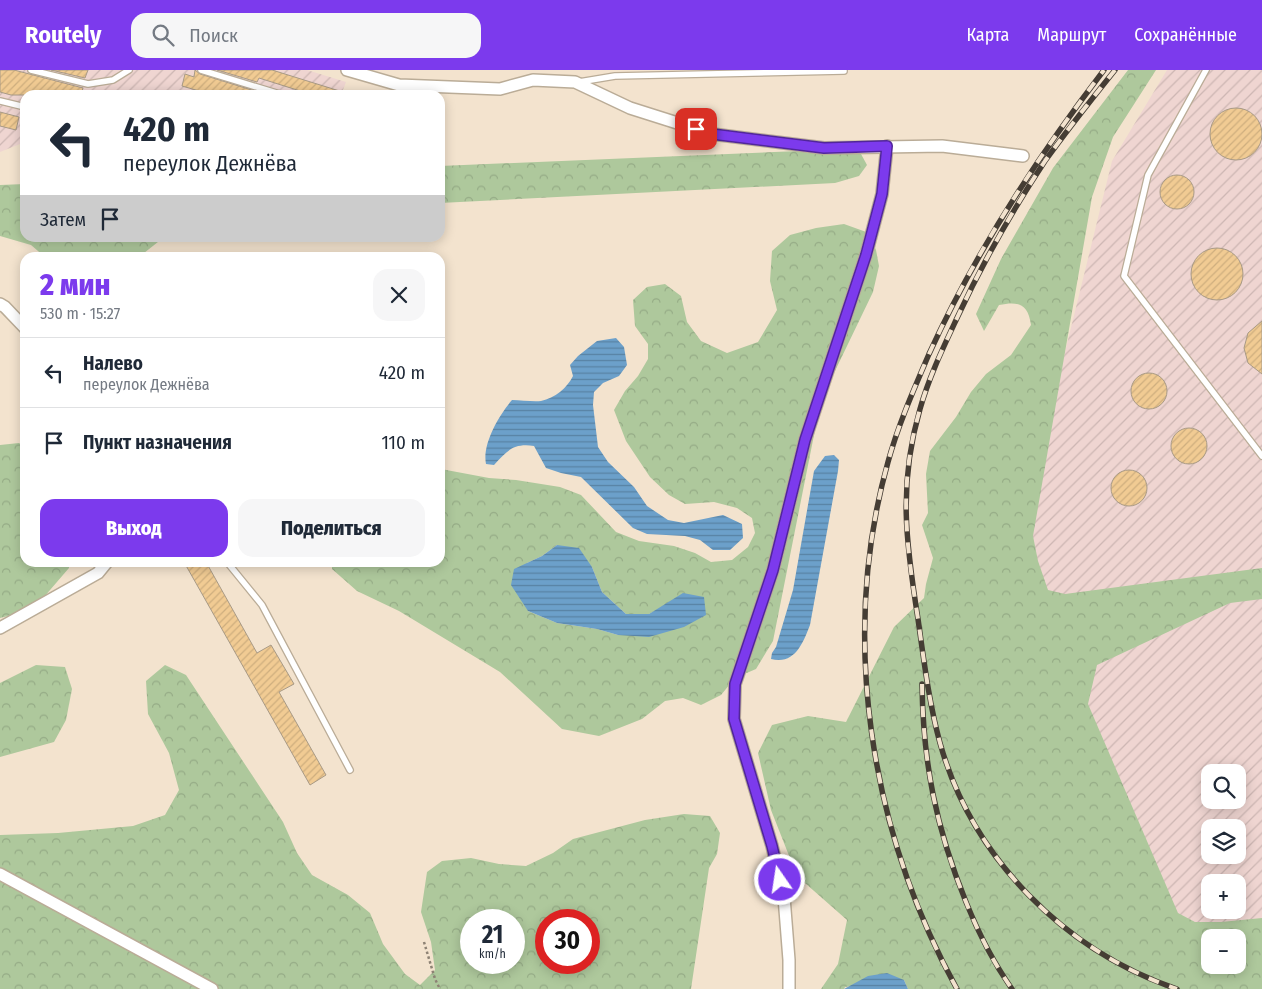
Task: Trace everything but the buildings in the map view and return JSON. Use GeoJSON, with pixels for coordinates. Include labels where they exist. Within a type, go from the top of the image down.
{"type":"FeatureCollection","features":[{"type":"Feature","properties":{"kind":"street"},"geometry":{"type":"LineString","coordinates":[[347,70],[398,85],[500,89],[534,75],[575,82],[630,108],[712,134],[824,148],[942,146],[1023,156]]}},
{"type":"Feature","properties":{"kind":"street"},"geometry":{"type":"LineString","coordinates":[[788,989],[789,960],[784,897],[772,846],[734,719],[735,684],[773,570],[805,440],[866,255],[882,194],[887,146]]}},
{"type":"Feature","properties":{"kind":"street"},"geometry":{"type":"LineString","coordinates":[[0,304],[20,323]]}},
{"type":"Feature","properties":{"kind":"street"},"geometry":{"type":"LineString","coordinates":[[0,628],[98,573],[103,567]]}},
{"type":"Feature","properties":{"kind":"street"},"geometry":{"type":"LineString","coordinates":[[0,874],[212,989]]}},
{"type":"Feature","properties":{"kind":"lane"},"geometry":{"type":"LineString","coordinates":[[31,70],[88,84],[113,80],[129,70]]}},
{"type":"Feature","properties":{"kind":"lane"},"geometry":{"type":"LineString","coordinates":[[201,70],[267,90]]}},
{"type":"Feature","properties":{"kind":"lane"},"geometry":{"type":"LineString","coordinates":[[1206,70],[1148,174],[1124,276],[1262,456]]}},
{"type":"Feature","properties":{"kind":"lane"},"geometry":{"type":"LineString","coordinates":[[575,82],[615,76],[696,72],[844,71]]}},
{"type":"Feature","properties":{"kind":"lane"},"geometry":{"type":"LineString","coordinates":[[0,102],[20,106]]}},
{"type":"Feature","properties":{"kind":"lane"},"geometry":{"type":"LineString","coordinates":[[231,567],[262,605],[350,770]]}},
{"type":"Feature","properties":{"kind":"path"},"geometry":{"type":"LineString","coordinates":[[424,942],[435,979],[440,989]]}},
{"type":"Feature","properties":{"kind":"shaded area"},"geometry":{"type":"Polygon","coordinates":[[[0,70],[307,70],[346,82],[343,90],[20,90],[20,144],[0,152],[0,70]]]}},
{"type":"Feature","properties":{"kind":"shaded area"},"geometry":{"type":"Polygon","coordinates":[[[1167,70],[1262,70],[1262,989],[1200,989],[1018,543],[1112,161],[1167,70]]]}},
{"type":"Feature","properties":{"kind":"green space"},"geometry":{"type":"Polygon","coordinates":[[[1128,70],[1156,70],[1113,137],[1092,197],[1033,536],[1038,561],[1048,590],[1065,594],[1262,568],[1262,599],[1230,603],[1097,665],[1088,704],[1178,913],[1195,922],[1221,922],[1262,918],[1262,989],[908,989],[904,980],[845,987],[844,989],[821,989],[838,964],[847,920],[797,876],[771,810],[758,753],[772,725],[808,716],[846,722],[894,627],[924,598],[933,558],[922,525],[928,513],[926,474],[930,451],[956,417],[971,392],[986,374],[1011,355],[1031,325],[1025,308],[1012,303],[999,305],[984,331],[976,314],[1001,259],[1053,168],[1128,70]]]}},
{"type":"Feature","properties":{"kind":"green space"},"geometry":{"type":"Polygon","coordinates":[[[847,149],[861,154],[867,165],[859,176],[835,183],[445,203],[445,166],[847,149]]]}},
{"type":"Feature","properties":{"kind":"green space"},"geometry":{"type":"Polygon","coordinates":[[[20,184],[20,242],[0,236],[0,185],[20,184]]]}},
{"type":"Feature","properties":{"kind":"green space"},"geometry":{"type":"Polygon","coordinates":[[[844,224],[869,233],[876,250],[879,266],[873,292],[821,400],[773,641],[756,669],[735,678],[721,695],[701,705],[683,698],[665,701],[642,719],[599,736],[562,729],[500,672],[399,611],[357,591],[332,569],[332,567],[445,567],[445,470],[489,478],[560,487],[581,495],[616,532],[639,541],[674,546],[695,553],[711,562],[732,560],[748,547],[755,533],[752,518],[737,508],[714,502],[685,504],[669,495],[650,477],[626,441],[614,410],[648,359],[648,344],[635,326],[633,300],[647,287],[665,284],[681,296],[687,322],[701,341],[727,353],[758,342],[777,310],[770,281],[772,251],[790,235],[816,228],[844,224]],[[557,545],[542,556],[527,563],[528,611],[557,623],[597,629],[618,635],[666,605],[649,614],[626,614],[602,592],[592,567],[557,545]]]}},
{"type":"Feature","properties":{"kind":"green space"},"geometry":{"type":"Polygon","coordinates":[[[21,242],[158,242],[145,252],[39,252],[31,245],[21,242]]]}},
{"type":"Feature","properties":{"kind":"green space"},"geometry":{"type":"Polygon","coordinates":[[[20,444],[20,567],[69,568],[44,597],[12,615],[0,618],[0,445],[20,444]]]}},
{"type":"Feature","properties":{"kind":"green space"},"geometry":{"type":"Polygon","coordinates":[[[36,665],[65,667],[72,689],[66,720],[54,742],[0,757],[0,683],[36,665]]]}},
{"type":"Feature","properties":{"kind":"green space"},"geometry":{"type":"Polygon","coordinates":[[[165,665],[186,675],[283,822],[297,853],[312,875],[348,895],[370,913],[383,944],[405,974],[420,985],[435,970],[431,942],[421,912],[427,872],[442,861],[471,858],[499,864],[526,866],[553,853],[573,839],[645,820],[684,814],[710,816],[720,833],[717,854],[709,868],[691,989],[0,989],[0,835],[58,833],[133,826],[165,815],[179,790],[169,753],[148,714],[146,681],[165,665]]]}},
{"type":"Feature","properties":{"kind":"water"},"geometry":{"type":"Polygon","coordinates":[[[616,338],[624,347],[627,365],[619,376],[603,383],[594,392],[593,405],[598,447],[608,462],[634,487],[647,506],[668,520],[684,523],[723,515],[742,524],[743,538],[730,550],[713,550],[700,540],[685,536],[647,534],[633,528],[581,477],[546,468],[534,446],[516,447],[507,452],[494,465],[486,464],[485,456],[489,439],[497,422],[512,400],[541,401],[556,395],[573,376],[570,365],[578,356],[597,341],[616,338]]]}},
{"type":"Feature","properties":{"kind":"water"},"geometry":{"type":"Polygon","coordinates":[[[834,455],[839,460],[838,471],[810,625],[801,645],[792,656],[779,660],[771,659],[793,590],[814,471],[825,456],[834,455]]]}},
{"type":"Feature","properties":{"kind":"water"},"geometry":{"type":"Polygon","coordinates":[[[557,545],[579,548],[592,567],[602,592],[626,614],[649,614],[683,593],[704,597],[706,615],[684,627],[649,637],[618,635],[597,629],[557,623],[528,611],[511,585],[514,569],[542,556],[557,545]]]}},
{"type":"Feature","properties":{"kind":"water"},"geometry":{"type":"Polygon","coordinates":[[[887,973],[904,980],[908,989],[844,989],[868,976],[887,973]]]}},
{"type":"Feature","properties":{"kind":"railway"},"geometry":{"type":"LineString","coordinates":[[957,989],[927,928],[903,865],[884,799],[871,732],[865,664],[866,596],[873,528],[888,462],[897,434],[923,367],[947,316],[1008,207],[1054,138],[1104,70]]}},
{"type":"Feature","properties":{"kind":"railway"},"geometry":{"type":"LineString","coordinates":[[1115,70],[1045,161],[998,238],[967,298],[932,374],[920,409],[909,463],[906,514],[910,565],[936,728],[955,785],[975,825],[1000,861],[1028,895],[1061,925],[1097,951],[1136,972],[1177,989]]}},
{"type":"Feature","properties":{"kind":"railway"},"geometry":{"type":"LineString","coordinates":[[922,684],[928,768],[939,821],[966,902],[992,958],[1012,989]]}},
{"type":"Feature","properties":{"kind":"route"},"geometry":{"type":"LineString","coordinates":[[696,129],[712,134],[824,148],[887,146],[882,194],[866,255],[805,440],[773,570],[735,684],[734,719],[772,846],[780,880]]}}]}
